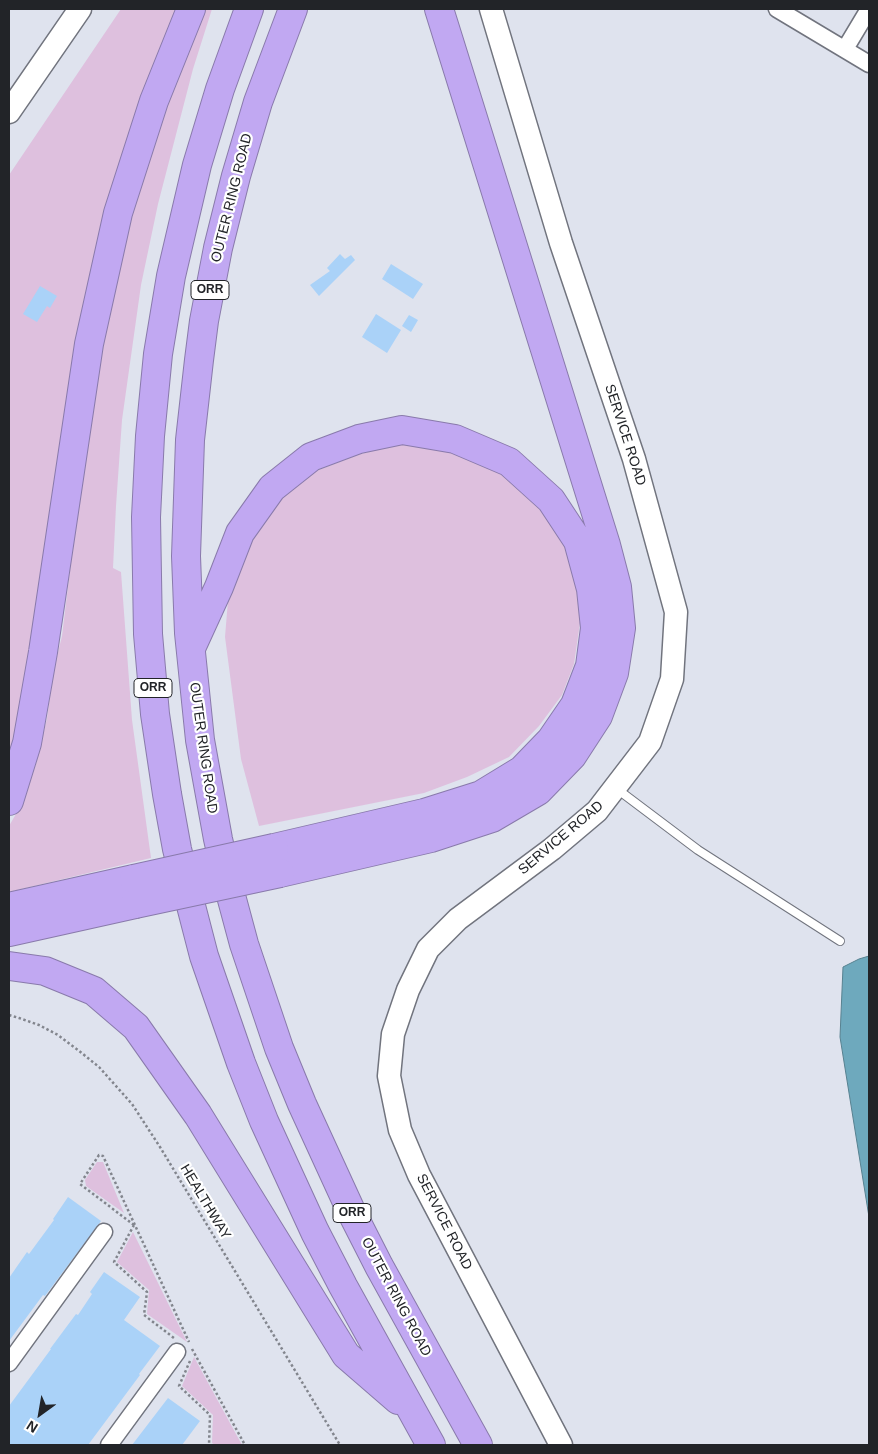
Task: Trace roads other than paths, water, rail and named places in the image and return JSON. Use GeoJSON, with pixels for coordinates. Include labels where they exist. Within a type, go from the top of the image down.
{"type":"FeatureCollection","features":[{"type":"Feature","properties":{"kind":"highway"},"geometry":{"type":"LineString","coordinates":[[9,801],[27,743],[43,652],[89,344],[118,213],[154,101],[191,9]]}},
{"type":"Feature","properties":{"kind":"highway","name":"ORR"},"geometry":{"type":"LineString","coordinates":[[249,9],[223,80],[196,164],[171,276],[158,354],[150,436],[146,516],[148,634],[155,714],[177,849],[190,902],[207,965],[241,1063],[271,1137],[316,1232],[343,1286],[431,1445]]}},
{"type":"Feature","properties":{"kind":"highway","name":"OUTER RING ROAD"},"geometry":{"type":"LineString","coordinates":[[293,9],[271,65],[247,138],[225,221],[204,321],[194,400],[188,480],[186,565],[190,650],[200,740],[218,839],[244,944],[279,1048],[306,1112],[379,1266],[478,1445]]}},
{"type":"Feature","properties":{"kind":"highway"},"geometry":{"type":"LineString","coordinates":[[9,932],[134,892],[277,860],[431,838],[492,818],[538,791],[572,756],[598,716],[614,673],[620,628],[617,587],[606,545],[439,9]]}},
{"type":"Feature","properties":{"kind":"highway"},"geometry":{"type":"LineString","coordinates":[[190,650],[219,587],[240,533],[272,488],[311,457],[358,439],[402,430],[455,439],[509,462],[551,500],[578,541],[591,589],[595,628],[590,666],[575,704],[552,740],[522,770],[481,795],[277,860]]}},
{"type":"Feature","properties":{"kind":"highway"},"geometry":{"type":"LineString","coordinates":[[9,907],[134,892]]}},
{"type":"Feature","properties":{"kind":"highway"},"geometry":{"type":"LineString","coordinates":[[9,966],[45,970],[94,991],[136,1027],[198,1114],[346,1355],[413,1414]]}},
{"type":"Feature","properties":{"kind":"main road"},"geometry":{"type":"LineString","coordinates":[[9,89],[64,9]]}},
{"type":"Feature","properties":{"kind":"main road"},"geometry":{"type":"LineString","coordinates":[[9,111],[80,9]]}},
{"type":"Feature","properties":{"kind":"main road","name":"SERVICE ROAD"},"geometry":{"type":"LineString","coordinates":[[491,9],[562,243],[634,459],[676,612],[672,679],[650,742],[597,811],[552,849],[458,919],[428,949],[408,990],[394,1034],[389,1076],[400,1130],[419,1175],[561,1445]]}},
{"type":"Feature","properties":{"kind":"street"},"geometry":{"type":"LineString","coordinates":[[777,9],[869,64]]}},
{"type":"Feature","properties":{"kind":"street"},"geometry":{"type":"LineString","coordinates":[[845,49],[869,9]]}},
{"type":"Feature","properties":{"kind":"street"},"geometry":{"type":"LineString","coordinates":[[9,1362],[104,1232]]}},
{"type":"Feature","properties":{"kind":"street"},"geometry":{"type":"LineString","coordinates":[[109,1445],[184,1348]]}},
{"type":"Feature","properties":{"kind":"lane"},"geometry":{"type":"LineString","coordinates":[[615,788],[698,850],[840,941]]}},
{"type":"Feature","properties":{"kind":"water"},"geometry":{"type":"Polygon","coordinates":[[[869,956],[869,1217],[840,1037],[843,967],[869,956]]]}}]}
